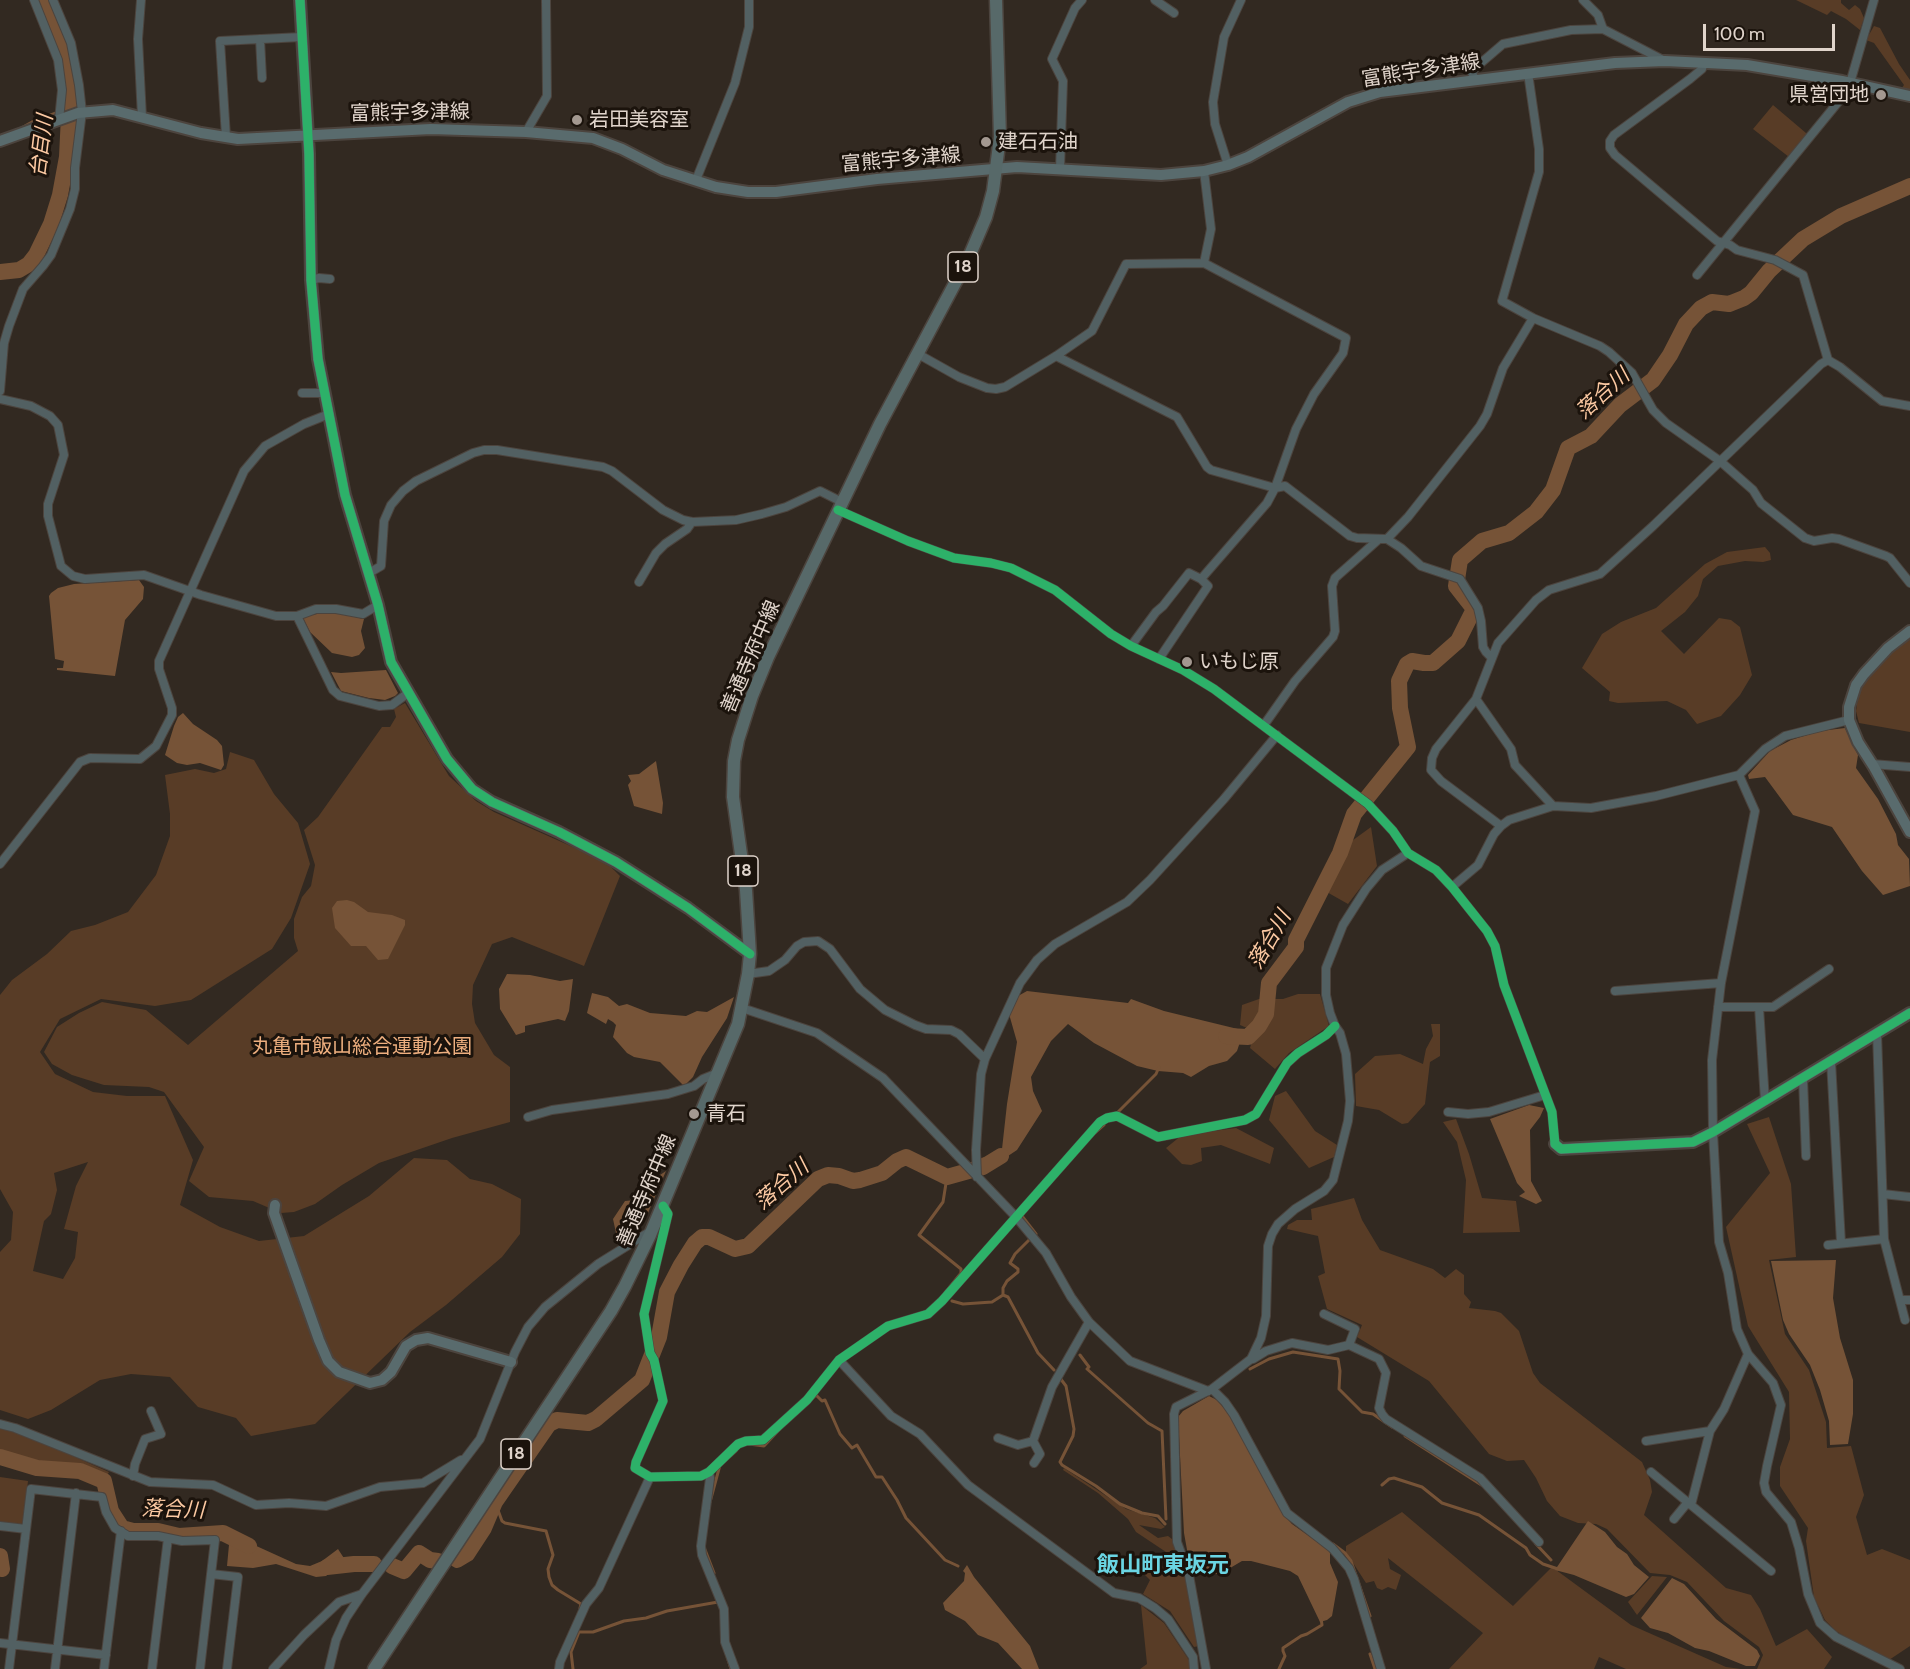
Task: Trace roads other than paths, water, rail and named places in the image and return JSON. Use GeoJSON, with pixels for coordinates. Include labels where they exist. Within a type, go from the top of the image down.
{"type":"FeatureCollection","features":[{"type":"Feature","properties":{"kind":"main road","name":"善通寺府中線"},"geometry":{"type":"LineString","coordinates":[[374,1669],[611,1311],[652,1235],[738,1024],[750,954],[746,890],[732,780],[734,761],[748,705],[761,673],[880,424],[979,235],[993,191],[997,169],[1000,124],[996,0]]}},
{"type":"Feature","properties":{"kind":"street"},"geometry":{"type":"LineString","coordinates":[[34,0],[58,60],[62,90],[61,120]]}},
{"type":"Feature","properties":{"kind":"street"},"geometry":{"type":"LineString","coordinates":[[0,392],[4,342],[12,317],[23,289],[51,255],[74,199],[80,113],[73,52],[53,0]]}},
{"type":"Feature","properties":{"kind":"street"},"geometry":{"type":"LineString","coordinates":[[141,0],[138,39],[142,117]]}},
{"type":"Feature","properties":{"kind":"street"},"geometry":{"type":"LineString","coordinates":[[300,0],[308,134],[310,280],[315,334],[328,414],[345,495],[378,605],[391,662],[447,759],[472,789],[492,802],[559,832],[616,862],[688,908],[750,954]]}},
{"type":"Feature","properties":{"kind":"street"},"geometry":{"type":"LineString","coordinates":[[526,132],[547,96],[546,0]]}},
{"type":"Feature","properties":{"kind":"street"},"geometry":{"type":"LineString","coordinates":[[696,180],[735,83],[749,27],[749,0]]}},
{"type":"Feature","properties":{"kind":"street"},"geometry":{"type":"LineString","coordinates":[[1060,169],[1063,81],[1052,59],[1075,8],[1082,0]]}},
{"type":"Feature","properties":{"kind":"street"},"geometry":{"type":"LineString","coordinates":[[1155,0],[1174,13]]}},
{"type":"Feature","properties":{"kind":"street"},"geometry":{"type":"LineString","coordinates":[[1228,165],[1215,124],[1213,102],[1224,37],[1241,0]]}},
{"type":"Feature","properties":{"kind":"street"},"geometry":{"type":"LineString","coordinates":[[1582,0],[1598,15],[1603,29]]}},
{"type":"Feature","properties":{"kind":"street"},"geometry":{"type":"LineString","coordinates":[[1697,275],[1843,98],[1851,83],[1874,0]]}},
{"type":"Feature","properties":{"kind":"street"},"geometry":{"type":"LineString","coordinates":[[1475,79],[1472,73],[1475,68],[1503,44],[1562,31],[1603,29],[1665,61]]}},
{"type":"Feature","properties":{"kind":"street"},"geometry":{"type":"LineString","coordinates":[[226,137],[220,41],[302,37]]}},
{"type":"Feature","properties":{"kind":"street"},"geometry":{"type":"LineString","coordinates":[[260,39],[262,78]]}},
{"type":"Feature","properties":{"kind":"street"},"geometry":{"type":"LineString","coordinates":[[1704,62],[1702,69],[1690,79],[1614,135],[1610,141],[1611,148],[1624,162],[1723,243],[1744,253],[1779,262],[1803,275],[1828,360],[1882,401],[1910,406]]}},
{"type":"Feature","properties":{"kind":"street","name":"富熊宇多津線"},"geometry":{"type":"LineString","coordinates":[[0,141],[80,113],[113,110],[201,133],[226,137],[259,138],[431,129],[526,132],[593,138],[622,149],[663,170],[716,187],[748,192],[776,192],[877,179],[1017,167],[1161,175],[1204,171],[1248,157],[1348,102],[1380,92],[1597,64],[1704,62],[1773,69],[1910,96]]}},
{"type":"Feature","properties":{"kind":"street"},"geometry":{"type":"LineString","coordinates":[[1528,73],[1539,149],[1539,172],[1502,302],[1609,352],[1632,373],[1653,411],[1666,423],[1720,461],[1753,490],[1761,503],[1805,537],[1814,541],[1839,539],[1886,556],[1910,583]]}},
{"type":"Feature","properties":{"kind":"street"},"geometry":{"type":"LineString","coordinates":[[1204,171],[1211,230],[1204,263]]}},
{"type":"Feature","properties":{"kind":"street"},"geometry":{"type":"LineString","coordinates":[[918,354],[959,377],[996,389],[1018,380],[1092,331],[1125,264],[1204,263],[1346,338],[1342,353],[1314,394],[1296,429],[1275,488],[1267,503],[1201,579]]}},
{"type":"Feature","properties":{"kind":"street"},"geometry":{"type":"LineString","coordinates":[[310,280],[330,279]]}},
{"type":"Feature","properties":{"kind":"street"},"geometry":{"type":"LineString","coordinates":[[1264,725],[1295,681],[1333,637],[1335,631],[1332,586],[1335,578],[1408,517],[1480,426],[1487,414],[1503,368],[1533,318]]}},
{"type":"Feature","properties":{"kind":"street"},"geometry":{"type":"LineString","coordinates":[[1056,356],[1177,417],[1211,471],[1275,488],[1285,486],[1350,536],[1383,539],[1421,566],[1457,578],[1478,608],[1484,647],[1492,658]]}},
{"type":"Feature","properties":{"kind":"street"},"geometry":{"type":"LineString","coordinates":[[1501,826],[1441,782],[1431,770],[1432,758],[1436,749],[1476,699],[1498,643],[1536,600],[1549,590],[1600,574],[1821,364],[1828,360]]}},
{"type":"Feature","properties":{"kind":"street"},"geometry":{"type":"LineString","coordinates":[[302,393],[325,393]]}},
{"type":"Feature","properties":{"kind":"street"},"geometry":{"type":"LineString","coordinates":[[0,399],[31,406],[50,416],[58,425],[64,455],[48,504],[48,516],[61,566],[73,576],[85,579],[144,575],[190,591],[276,615],[297,616],[316,609],[336,609],[363,614],[378,605]]}},
{"type":"Feature","properties":{"kind":"street"},"geometry":{"type":"LineString","coordinates":[[0,864],[80,762],[90,758],[140,759],[156,746],[172,715],[172,708],[159,669],[159,661],[244,471],[265,446],[304,423],[328,414]]}},
{"type":"Feature","properties":{"kind":"street"},"geometry":{"type":"LineString","coordinates":[[369,573],[381,566],[384,521],[391,505],[403,491],[416,481],[473,453],[484,450],[603,467],[612,471],[663,510],[692,522],[736,520],[762,514],[786,507],[820,491],[840,506],[908,541],[954,558],[1011,568],[1054,590],[1111,634],[1131,646],[1183,670],[1264,725],[1355,793],[1393,831],[1408,853],[1436,870],[1487,931],[1495,946],[1504,985],[1552,1112],[1556,1144],[1561,1149],[1693,1142],[1766,1101],[1910,1013]]}},
{"type":"Feature","properties":{"kind":"street"},"geometry":{"type":"LineString","coordinates":[[639,582],[656,553],[664,544],[687,529],[692,522]]}},
{"type":"Feature","properties":{"kind":"street"},"geometry":{"type":"LineString","coordinates":[[1131,646],[1189,573],[1201,579],[1208,586],[1159,659]]}},
{"type":"Feature","properties":{"kind":"street"},"geometry":{"type":"LineString","coordinates":[[297,616],[333,690],[340,696],[379,706],[392,705],[408,693]]}},
{"type":"Feature","properties":{"kind":"street"},"geometry":{"type":"LineString","coordinates":[[1910,631],[1888,648],[1864,674],[1851,698],[1849,720],[1858,742],[1907,819],[1910,832]]}},
{"type":"Feature","properties":{"kind":"street"},"geometry":{"type":"LineString","coordinates":[[1476,699],[1511,749],[1515,765],[1553,806]]}},
{"type":"Feature","properties":{"kind":"street"},"geometry":{"type":"LineString","coordinates":[[1452,887],[1478,865],[1501,826],[1509,820],[1553,806],[1591,808],[1656,796],[1739,775],[1765,749],[1785,736],[1849,720]]}},
{"type":"Feature","properties":{"kind":"street"},"geometry":{"type":"LineString","coordinates":[[973,1171],[976,1160],[979,1096],[985,1059],[1020,983],[1037,960],[1055,944],[1127,902],[1150,880],[1224,799],[1277,735]]}},
{"type":"Feature","properties":{"kind":"street"},"geometry":{"type":"LineString","coordinates":[[1872,764],[1910,767]]}},
{"type":"Feature","properties":{"kind":"street"},"geometry":{"type":"LineString","coordinates":[[1739,775],[1755,811],[1721,983],[1712,1060],[1719,1242],[1728,1273],[1737,1329],[1748,1354],[1773,1383],[1781,1405],[1764,1483],[1766,1492],[1791,1522],[1799,1548],[1808,1594],[1820,1623],[1836,1637],[1900,1669]]}},
{"type":"Feature","properties":{"kind":"street"},"geometry":{"type":"LineString","coordinates":[[1251,1359],[1261,1338],[1266,1316],[1268,1246],[1272,1234],[1278,1224],[1295,1209],[1324,1191],[1333,1180],[1348,1121],[1350,1101],[1346,1054],[1326,995],[1326,968],[1343,925],[1373,879],[1382,870],[1408,853]]}},
{"type":"Feature","properties":{"kind":"street"},"geometry":{"type":"LineString","coordinates":[[748,974],[769,971],[785,960],[797,946],[804,942],[818,941],[830,949],[860,989],[885,1010],[926,1029],[951,1030],[959,1034],[985,1059]]}},
{"type":"Feature","properties":{"kind":"street"},"geometry":{"type":"LineString","coordinates":[[1718,1007],[1773,1008],[1829,969]]}},
{"type":"Feature","properties":{"kind":"street"},"geometry":{"type":"LineString","coordinates":[[1615,991],[1721,983]]}},
{"type":"Feature","properties":{"kind":"street"},"geometry":{"type":"LineString","coordinates":[[1759,1007],[1766,1101]]}},
{"type":"Feature","properties":{"kind":"street"},"geometry":{"type":"LineString","coordinates":[[742,1008],[817,1033],[883,1078],[1016,1217],[1046,1253],[1071,1297],[1089,1322],[1130,1361],[1210,1390],[1225,1401],[1287,1513],[1332,1548],[1349,1568],[1381,1669]]}},
{"type":"Feature","properties":{"kind":"street"},"geometry":{"type":"LineString","coordinates":[[663,1206],[668,1214],[644,1314],[663,1401],[635,1468],[650,1477],[701,1476],[709,1472],[738,1444],[746,1440],[764,1440],[807,1400],[839,1360],[888,1326],[928,1314],[1100,1122],[1117,1116],[1158,1137],[1245,1120],[1256,1114],[1287,1063],[1335,1026]]}},
{"type":"Feature","properties":{"kind":"street"},"geometry":{"type":"LineString","coordinates":[[1877,1033],[1884,1239],[1905,1320]]}},
{"type":"Feature","properties":{"kind":"street"},"geometry":{"type":"LineString","coordinates":[[1831,1061],[1841,1243]]}},
{"type":"Feature","properties":{"kind":"street"},"geometry":{"type":"LineString","coordinates":[[528,1117],[552,1110],[668,1094],[694,1086],[703,1079],[718,1073]]}},
{"type":"Feature","properties":{"kind":"street"},"geometry":{"type":"LineString","coordinates":[[1803,1078],[1806,1156]]}},
{"type":"Feature","properties":{"kind":"street"},"geometry":{"type":"LineString","coordinates":[[1448,1112],[1468,1114],[1489,1112],[1545,1095]]}},
{"type":"Feature","properties":{"kind":"street"},"geometry":{"type":"LineString","coordinates":[[1883,1194],[1910,1197]]}},
{"type":"Feature","properties":{"kind":"street"},"geometry":{"type":"LineString","coordinates":[[275,1205],[274,1213],[319,1340],[328,1361],[339,1372],[370,1383],[382,1380],[391,1372],[406,1346],[417,1340],[429,1338],[511,1362]]}},
{"type":"Feature","properties":{"kind":"street"},"geometry":{"type":"LineString","coordinates":[[329,1669],[336,1640],[346,1618],[480,1439],[511,1362],[528,1327],[545,1307],[598,1264],[652,1235]]}},
{"type":"Feature","properties":{"kind":"street"},"geometry":{"type":"LineString","coordinates":[[1828,1245],[1884,1239]]}},
{"type":"Feature","properties":{"kind":"street"},"geometry":{"type":"LineString","coordinates":[[1900,1300],[1910,1300]]}},
{"type":"Feature","properties":{"kind":"street"},"geometry":{"type":"LineString","coordinates":[[1324,1314],[1355,1329],[1349,1345]]}},
{"type":"Feature","properties":{"kind":"street"},"geometry":{"type":"LineString","coordinates":[[1034,1463],[1040,1454],[1033,1441],[1052,1387],[1089,1322]]}},
{"type":"Feature","properties":{"kind":"street"},"geometry":{"type":"LineString","coordinates":[[1206,1669],[1207,1663],[1189,1575],[1177,1542],[1174,1414],[1176,1407],[1210,1390],[1251,1359],[1266,1351],[1292,1343],[1328,1350],[1349,1345],[1379,1359],[1386,1373],[1379,1408],[1386,1419],[1480,1478],[1539,1542]]}},
{"type":"Feature","properties":{"kind":"street"},"geometry":{"type":"LineString","coordinates":[[1674,1519],[1689,1503],[1710,1431],[1724,1410],[1748,1354]]}},
{"type":"Feature","properties":{"kind":"street"},"geometry":{"type":"LineString","coordinates":[[839,1360],[891,1416],[920,1434],[968,1485],[1070,1559],[1102,1586],[1114,1593],[1139,1598],[1167,1619],[1193,1657],[1194,1669]]}},
{"type":"Feature","properties":{"kind":"street"},"geometry":{"type":"LineString","coordinates":[[133,1476],[135,1464],[146,1440],[161,1434],[152,1411]]}},
{"type":"Feature","properties":{"kind":"street"},"geometry":{"type":"LineString","coordinates":[[0,1424],[133,1476],[160,1483],[213,1485],[256,1505],[289,1503],[326,1506],[380,1487],[423,1483],[465,1458]]}},
{"type":"Feature","properties":{"kind":"street"},"geometry":{"type":"LineString","coordinates":[[1646,1441],[1710,1431]]}},
{"type":"Feature","properties":{"kind":"street"},"geometry":{"type":"LineString","coordinates":[[998,1438],[1018,1445],[1033,1441]]}},
{"type":"Feature","properties":{"kind":"street"},"geometry":{"type":"LineString","coordinates":[[709,1472],[702,1555],[724,1609],[725,1642],[735,1669]]}},
{"type":"Feature","properties":{"kind":"street"},"geometry":{"type":"LineString","coordinates":[[1652,1472],[1771,1571]]}},
{"type":"Feature","properties":{"kind":"street"},"geometry":{"type":"LineString","coordinates":[[559,1669],[586,1605],[599,1588],[650,1477]]}},
{"type":"Feature","properties":{"kind":"street"},"geometry":{"type":"LineString","coordinates":[[9,1669],[31,1489],[102,1497],[106,1512],[115,1528],[128,1536],[158,1536],[182,1541],[215,1540],[200,1669]]}},
{"type":"Feature","properties":{"kind":"street"},"geometry":{"type":"LineString","coordinates":[[55,1669],[76,1493]]}},
{"type":"Feature","properties":{"kind":"street"},"geometry":{"type":"LineString","coordinates":[[0,1526],[26,1529]]}},
{"type":"Feature","properties":{"kind":"street"},"geometry":{"type":"LineString","coordinates":[[104,1669],[121,1532]]}},
{"type":"Feature","properties":{"kind":"street"},"geometry":{"type":"LineString","coordinates":[[152,1669],[168,1538]]}},
{"type":"Feature","properties":{"kind":"street"},"geometry":{"type":"LineString","coordinates":[[211,1574],[238,1577],[227,1669]]}},
{"type":"Feature","properties":{"kind":"street"},"geometry":{"type":"LineString","coordinates":[[273,1669],[339,1602],[362,1594]]}},
{"type":"Feature","properties":{"kind":"street"},"geometry":{"type":"LineString","coordinates":[[0,1643],[106,1655]]}},
{"type":"Feature","properties":{"kind":"waterway","name":"台目川"},"geometry":{"type":"LineString","coordinates":[[0,272],[19,270],[29,264],[36,255],[51,224],[60,195],[67,157],[70,95],[66,60],[44,0]]}},
{"type":"Feature","properties":{"kind":"waterway","name":"台目川"},"geometry":{"type":"LineString","coordinates":[[63,109],[69,105]]}},
{"type":"Feature","properties":{"kind":"waterway"},"geometry":{"type":"LineString","coordinates":[[16,131],[56,113]]}},
{"type":"Feature","properties":{"kind":"waterway","name":"落合川"},"geometry":{"type":"LineString","coordinates":[[1226,1036],[1248,1037],[1259,1026],[1266,1014],[1269,983],[1296,947],[1296,940],[1340,853],[1354,814],[1408,747],[1400,708],[1399,681],[1407,664],[1412,661],[1433,663],[1458,641],[1474,609],[1456,586],[1460,560],[1482,541],[1509,533],[1536,512],[1553,490],[1568,448],[1591,436],[1620,405],[1653,380],[1670,355],[1686,324],[1701,308],[1712,302],[1729,304],[1744,298],[1803,239],[1841,216],[1910,186]]}},
{"type":"Feature","properties":{"kind":"waterway"},"geometry":{"type":"LineString","coordinates":[[1118,1112],[1156,1074],[1159,1067]]}},
{"type":"Feature","properties":{"kind":"waterway"},"geometry":{"type":"LineString","coordinates":[[1095,1133],[1104,1125]]}},
{"type":"Feature","properties":{"kind":"waterway","name":"落合川"},"geometry":{"type":"LineString","coordinates":[[457,1560],[467,1554],[484,1528],[495,1502],[549,1424],[557,1420],[588,1423],[596,1419],[642,1380],[659,1337],[667,1292],[681,1265],[695,1243],[702,1237],[709,1237],[735,1249],[748,1246],[818,1179],[828,1175],[853,1181],[860,1180],[882,1173],[906,1157],[947,1177],[983,1167],[1001,1156]]}},
{"type":"Feature","properties":{"kind":"waterway"},"geometry":{"type":"LineString","coordinates":[[944,1294],[961,1273],[961,1269],[919,1235],[943,1202],[947,1177]]}},
{"type":"Feature","properties":{"kind":"waterway"},"geometry":{"type":"LineString","coordinates":[[1023,1214],[1022,1216],[1036,1234]]}},
{"type":"Feature","properties":{"kind":"waterway"},"geometry":{"type":"LineString","coordinates":[[1003,1295],[1003,1288],[1007,1281],[1018,1272],[1018,1269],[1010,1263],[1015,1254],[1029,1240]]}},
{"type":"Feature","properties":{"kind":"waterway"},"geometry":{"type":"LineString","coordinates":[[952,1301],[963,1304],[992,1302],[1003,1295],[1008,1297],[1038,1353],[1054,1370]]}},
{"type":"Feature","properties":{"kind":"waterway"},"geometry":{"type":"LineString","coordinates":[[1250,1369],[1269,1359],[1293,1352],[1338,1359],[1339,1389],[1362,1412],[1373,1414],[1392,1427]]}},
{"type":"Feature","properties":{"kind":"waterway"},"geometry":{"type":"LineString","coordinates":[[1080,1355],[1089,1367],[1087,1369],[1148,1423],[1162,1431],[1166,1519]]}},
{"type":"Feature","properties":{"kind":"waterway"},"geometry":{"type":"LineString","coordinates":[[1060,1378],[1066,1386],[1074,1429],[1073,1436],[1060,1462],[1062,1465],[1120,1504],[1142,1513],[1158,1516],[1165,1524]]}},
{"type":"Feature","properties":{"kind":"waterway"},"geometry":{"type":"LineString","coordinates":[[811,1400],[816,1395],[822,1401],[825,1400],[840,1434],[852,1448],[857,1445],[876,1477],[882,1477],[906,1518],[945,1560],[958,1566]]}},
{"type":"Feature","properties":{"kind":"waterway"},"geometry":{"type":"LineString","coordinates":[[749,1444],[764,1446],[780,1429]]}},
{"type":"Feature","properties":{"kind":"waterway"},"geometry":{"type":"LineString","coordinates":[[1405,1436],[1483,1486]]}},
{"type":"Feature","properties":{"kind":"waterway"},"geometry":{"type":"LineString","coordinates":[[725,1461],[736,1451]]}},
{"type":"Feature","properties":{"kind":"waterway","name":"落合川"},"geometry":{"type":"LineString","coordinates":[[0,1457],[37,1468],[80,1471],[104,1481],[111,1511],[122,1528],[133,1531],[158,1531],[179,1536],[223,1533],[249,1546]]}},
{"type":"Feature","properties":{"kind":"waterway"},"geometry":{"type":"LineString","coordinates":[[710,1502],[720,1465]]}},
{"type":"Feature","properties":{"kind":"waterway"},"geometry":{"type":"LineString","coordinates":[[1382,1485],[1394,1478],[1422,1487],[1442,1503],[1479,1515],[1526,1548],[1530,1555],[1543,1564],[1558,1569]]}},
{"type":"Feature","properties":{"kind":"waterway"},"geometry":{"type":"LineString","coordinates":[[495,1502],[502,1521],[505,1523],[546,1531],[553,1555],[548,1569],[552,1585],[581,1604],[580,1608]]}},
{"type":"Feature","properties":{"kind":"waterway"},"geometry":{"type":"LineString","coordinates":[[1333,1544],[1351,1561],[1370,1616]]}},
{"type":"Feature","properties":{"kind":"waterway"},"geometry":{"type":"LineString","coordinates":[[1536,1544],[1551,1560]]}},
{"type":"Feature","properties":{"kind":"waterway"},"geometry":{"type":"LineString","coordinates":[[704,1547],[714,1573]]}},
{"type":"Feature","properties":{"kind":"waterway","name":"落合川"},"geometry":{"type":"LineString","coordinates":[[392,1566],[404,1571],[419,1553],[430,1560],[438,1561]]}},
{"type":"Feature","properties":{"kind":"waterway"},"geometry":{"type":"LineString","coordinates":[[0,1556],[2,1569]]}},
{"type":"Feature","properties":{"kind":"waterway","name":"落合川"},"geometry":{"type":"LineString","coordinates":[[327,1567],[374,1564]]}},
{"type":"Feature","properties":{"kind":"waterway"},"geometry":{"type":"LineString","coordinates":[[573,1669],[571,1652],[579,1632],[593,1632],[624,1621],[718,1602]]}},
{"type":"Feature","properties":{"kind":"waterway"},"geometry":{"type":"LineString","coordinates":[[1279,1669],[1285,1656],[1283,1648],[1322,1625],[1321,1618]]}},
{"type":"Feature","properties":{"kind":"waterway"},"geometry":{"type":"LineString","coordinates":[[722,1640],[731,1669]]}},
{"type":"Feature","properties":{"kind":"waterway"},"geometry":{"type":"LineString","coordinates":[[1370,1654],[1375,1669]]}},
{"type":"Feature","properties":{"kind":"place","name":"県営団地"},"geometry":{"type":"Point","coordinates":[1881,95]}},
{"type":"Feature","properties":{"kind":"place","name":"岩田美容室"},"geometry":{"type":"Point","coordinates":[577,120]}},
{"type":"Feature","properties":{"kind":"place","name":"建石石油"},"geometry":{"type":"Point","coordinates":[986,142]}},
{"type":"Feature","properties":{"kind":"place","name":"いもじ原"},"geometry":{"type":"Point","coordinates":[1187,662]}},
{"type":"Feature","properties":{"kind":"place","name":"青石"},"geometry":{"type":"Point","coordinates":[694,1114]}},
{"type":"Feature","properties":{"kind":"district","name":"飯山町東坂元"},"geometry":{"type":"Point","coordinates":[1163,1566]}},
{"type":"Feature","properties":{"kind":"park label","name":"丸亀市飯山総合運動公園"},"geometry":{"type":"Point","coordinates":[362,1047]}}]}
